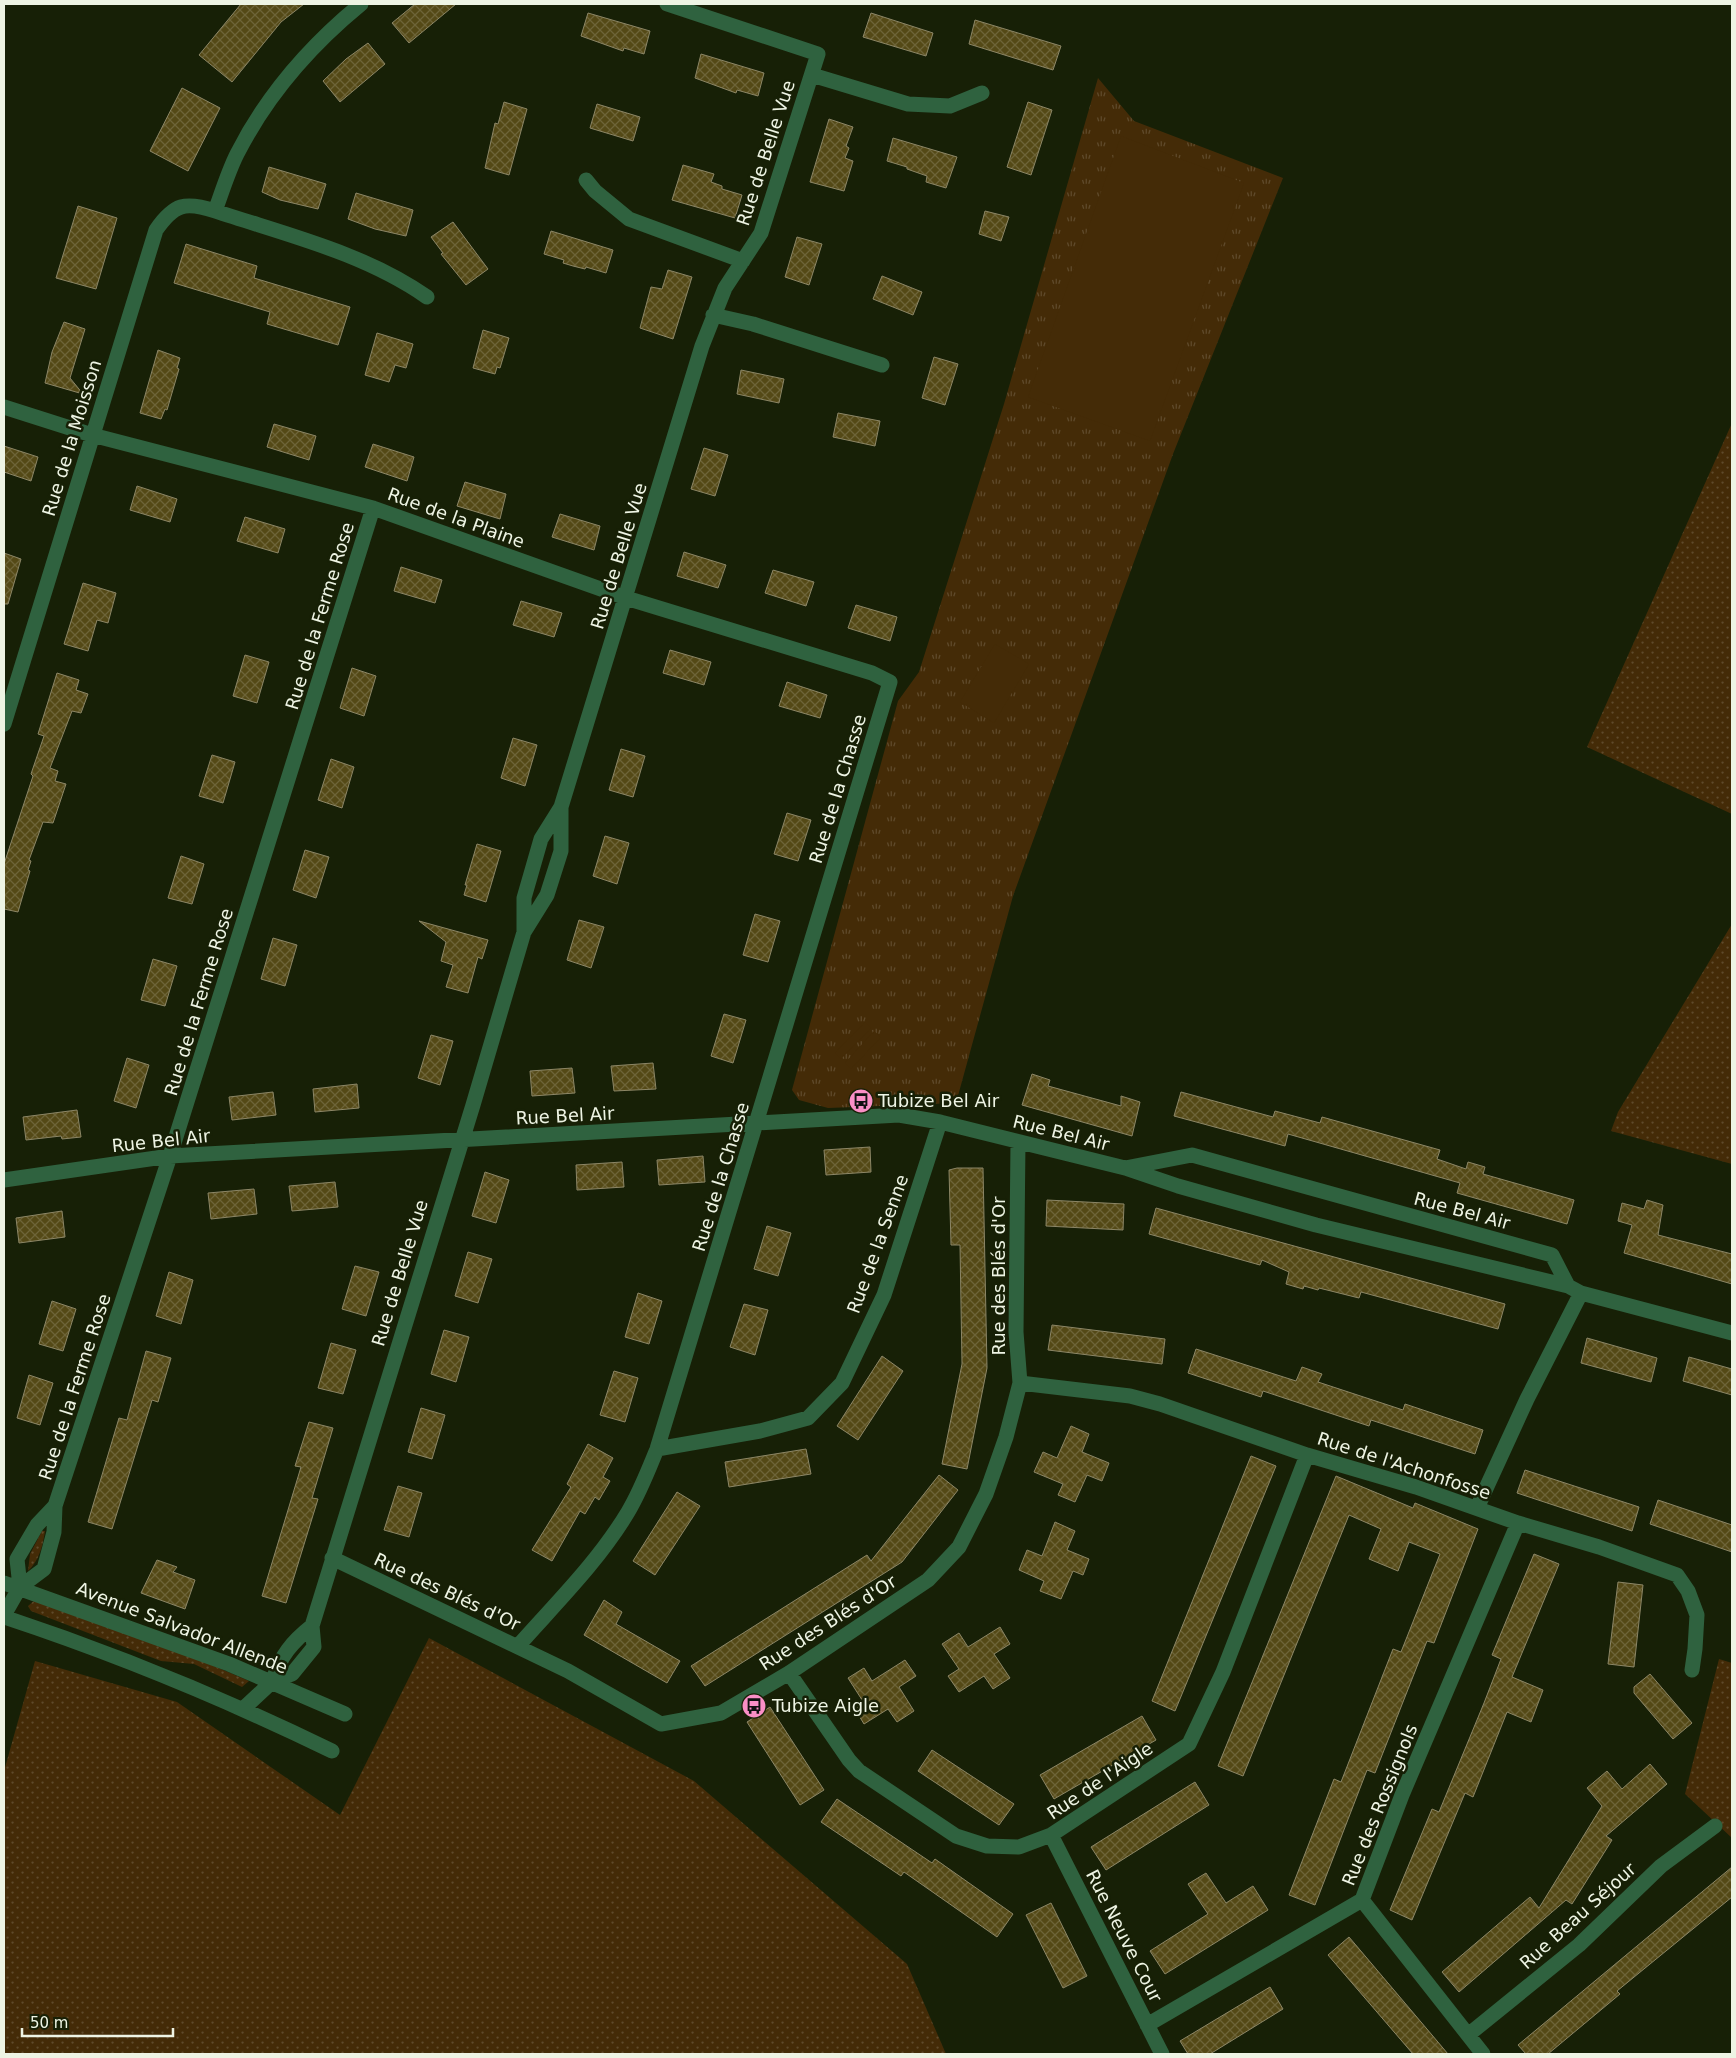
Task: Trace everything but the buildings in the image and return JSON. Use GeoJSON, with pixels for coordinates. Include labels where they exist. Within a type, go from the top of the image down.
{"type":"FeatureCollection","features":[{"type":"Feature","properties":{"kind":"street"},"geometry":{"type":"LineString","coordinates":[[215,211],[237,155],[260,115],[295,67],[312,48],[361,4]]}},
{"type":"Feature","properties":{"kind":"street","name":"Rue de Belle Vue"},"geometry":{"type":"LineString","coordinates":[[524,932],[524,898],[541,839],[561,807],[713,315],[725,288],[761,232],[818,54],[667,4]]}},
{"type":"Feature","properties":{"kind":"street"},"geometry":{"type":"LineString","coordinates":[[812,75],[908,104],[950,106],[982,93]]}},
{"type":"Feature","properties":{"kind":"street"},"geometry":{"type":"LineString","coordinates":[[586,180],[595,191],[630,219],[743,261]]}},
{"type":"Feature","properties":{"kind":"street","name":"Rue de la Moisson"},"geometry":{"type":"LineString","coordinates":[[4,724],[156,230],[168,213],[185,206],[199,206],[215,211],[352,256],[399,278],[427,297]]}},
{"type":"Feature","properties":{"kind":"street"},"geometry":{"type":"LineString","coordinates":[[713,315],[754,324],[882,365]]}},
{"type":"Feature","properties":{"kind":"street","name":"Rue de la Plaine"},"geometry":{"type":"LineString","coordinates":[[4,407],[92,435],[373,508],[626,598],[872,673],[890,682]]}},
{"type":"Feature","properties":{"kind":"street","name":"Rue de la Ferme Rose"},"geometry":{"type":"LineString","coordinates":[[4,1616],[20,1586],[44,1569],[54,1532],[55,1506],[170,1156],[373,508]]}},
{"type":"Feature","properties":{"kind":"street","name":"Rue de la Chasse"},"geometry":{"type":"LineString","coordinates":[[518,1646],[600,1553],[632,1505],[657,1449],[758,1123],[890,682]]}},
{"type":"Feature","properties":{"kind":"street","name":"Rue de Belle Vue"},"geometry":{"type":"LineString","coordinates":[[244,1708],[273,1681],[278,1664],[297,1638],[312,1626],[524,932],[547,895],[561,851],[561,807]]}},
{"type":"Feature","properties":{"kind":"street","name":"Rue Bel Air"},"geometry":{"type":"LineString","coordinates":[[4,1180],[170,1156],[899,1115],[940,1122],[1125,1168],[1178,1186],[1316,1225],[1574,1289],[1732,1333]]}},
{"type":"Feature","properties":{"kind":"street","name":"Rue de la Senne"},"geometry":{"type":"LineString","coordinates":[[657,1449],[760,1432],[808,1418],[842,1383],[884,1294],[940,1122]]}},
{"type":"Feature","properties":{"kind":"street","name":"Rue des Blés d'Or"},"geometry":{"type":"LineString","coordinates":[[332,1558],[568,1671],[661,1724],[721,1713],[789,1673],[928,1580],[960,1548],[986,1494],[1006,1437],[1020,1383],[1016,1332],[1018,1142]]}},
{"type":"Feature","properties":{"kind":"street","name":"Rue Bel Air"},"geometry":{"type":"LineString","coordinates":[[1125,1168],[1192,1155],[1552,1255],[1574,1289]]}},
{"type":"Feature","properties":{"kind":"street"},"geometry":{"type":"LineString","coordinates":[[1477,1508],[1527,1399],[1574,1289]]}},
{"type":"Feature","properties":{"kind":"street","name":"Rue de l'Achonfosse"},"geometry":{"type":"LineString","coordinates":[[1020,1383],[1130,1396],[1307,1455],[1416,1487],[1518,1523],[1599,1547],[1678,1575],[1688,1591],[1696,1615],[1692,1670]]}},
{"type":"Feature","properties":{"kind":"street","name":"Rue de l'Aigle"},"geometry":{"type":"LineString","coordinates":[[789,1673],[849,1760],[859,1771],[956,1836],[987,1846],[1019,1847],[1051,1835],[1189,1744],[1223,1672],[1307,1455]]}},
{"type":"Feature","properties":{"kind":"street","name":"Rue de la Ferme Rose"},"geometry":{"type":"LineString","coordinates":[[20,1586],[17,1559],[37,1526],[55,1506]]}},
{"type":"Feature","properties":{"kind":"street","name":"Rue des Rossignols"},"geometry":{"type":"LineString","coordinates":[[1148,2026],[1362,1900],[1402,1795],[1518,1523]]}},
{"type":"Feature","properties":{"kind":"street","name":"Avenue Salvador Allende"},"geometry":{"type":"LineString","coordinates":[[4,1583],[20,1586],[273,1681],[345,1714]]}},
{"type":"Feature","properties":{"kind":"street"},"geometry":{"type":"LineString","coordinates":[[4,1616],[244,1708],[332,1750]]}},
{"type":"Feature","properties":{"kind":"street","name":"Rue Beau Séjour"},"geometry":{"type":"LineString","coordinates":[[1468,2035],[1578,1945],[1661,1866],[1715,1826]]}},
{"type":"Feature","properties":{"kind":"street","name":"Rue Neuve Cour"},"geometry":{"type":"LineString","coordinates":[[1051,1835],[1162,2054]]}},
{"type":"Feature","properties":{"kind":"street"},"geometry":{"type":"LineString","coordinates":[[1362,1900],[1483,2054]]}},
{"type":"Feature","properties":{"kind":"green space"},"geometry":{"type":"Polygon","coordinates":[[[1098,78],[1134,121],[1283,178],[1173,454],[1013,896],[956,1103],[828,1108],[799,1100],[792,1090],[898,701],[919,672],[1004,404],[1098,78]]]}},
{"type":"Feature","properties":{"kind":"green space"},"geometry":{"type":"Polygon","coordinates":[[[1121,136],[1244,183],[1150,441],[1028,397],[1121,136]]]}},
{"type":"Feature","properties":{"kind":"green space"},"geometry":{"type":"Polygon","coordinates":[[[1732,423],[1732,814],[1587,747],[1732,423]]]}},
{"type":"Feature","properties":{"kind":"green space"},"geometry":{"type":"Polygon","coordinates":[[[995,644],[1029,664],[994,723],[960,702],[995,644]]]}},
{"type":"Feature","properties":{"kind":"green space"},"geometry":{"type":"Polygon","coordinates":[[[1732,924],[1732,1164],[1611,1131],[1618,1112],[1732,924]]]}},
{"type":"Feature","properties":{"kind":"green space"},"geometry":{"type":"Polygon","coordinates":[[[865,1022],[871,1028],[841,1059],[835,1053],[865,1022]]]}},
{"type":"Feature","properties":{"kind":"green space"},"geometry":{"type":"Polygon","coordinates":[[[874,1031],[881,1037],[851,1069],[845,1063],[874,1031]]]}},
{"type":"Feature","properties":{"kind":"green space"},"geometry":{"type":"Polygon","coordinates":[[[42,1531],[45,1531],[40,1552],[28,1571],[30,1554],[42,1531]]]}},
{"type":"Feature","properties":{"kind":"green space"},"geometry":{"type":"Polygon","coordinates":[[[36,1599],[181,1652],[249,1681],[242,1687],[194,1664],[161,1661],[31,1611],[28,1606],[36,1599]]]}},
{"type":"Feature","properties":{"kind":"green space"},"geometry":{"type":"Polygon","coordinates":[[[429,1638],[694,1781],[907,1964],[946,2054],[4,2054],[4,1771],[35,1661],[177,1702],[340,1815],[429,1638]]]}},
{"type":"Feature","properties":{"kind":"green space"},"geometry":{"type":"Polygon","coordinates":[[[1719,1659],[1732,1663],[1732,1838],[1685,1794],[1719,1659]]]}},
{"type":"Feature","properties":{"kind":"place","name":"Tubize Bel Air"},"geometry":{"type":"Point","coordinates":[861,1101]}},
{"type":"Feature","properties":{"kind":"place","name":"Tubize Aigle"},"geometry":{"type":"Point","coordinates":[754,1706]}}]}
